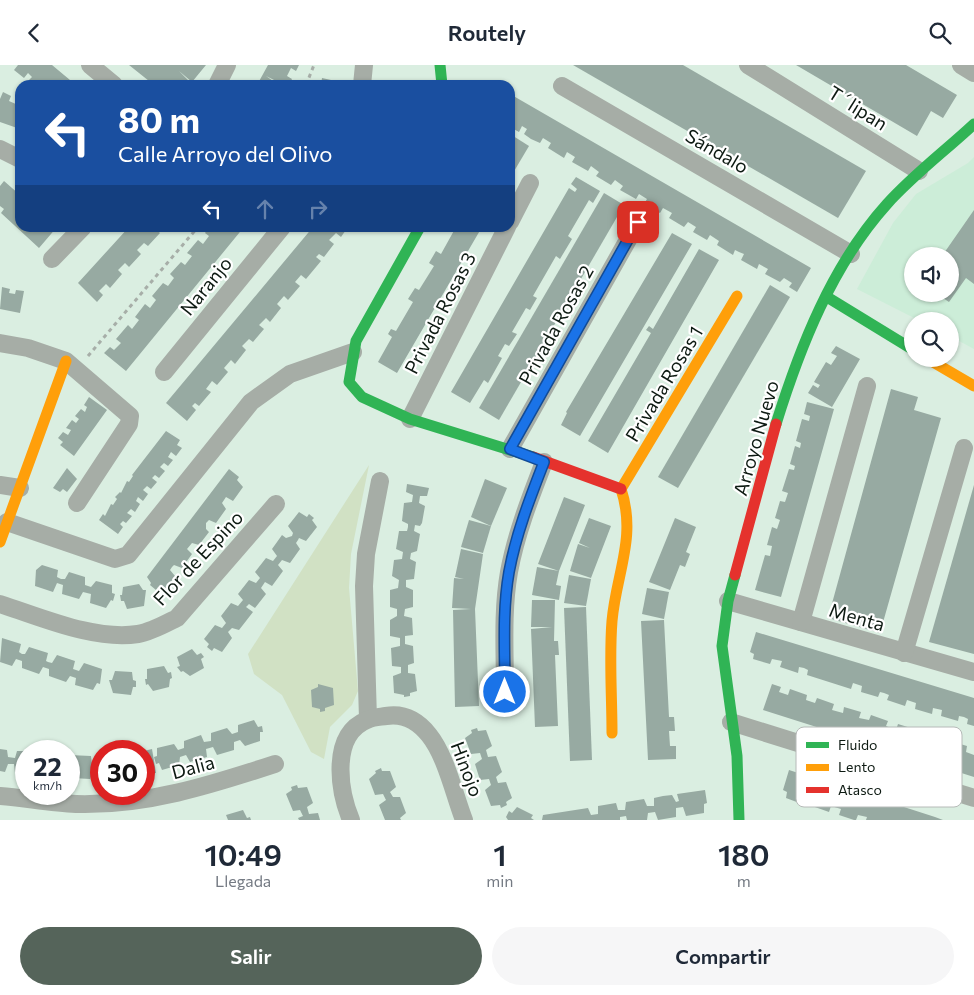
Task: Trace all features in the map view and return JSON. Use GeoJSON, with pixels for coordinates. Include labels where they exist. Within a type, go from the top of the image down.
{"type":"FeatureCollection","features":[{"type":"Feature","properties":{"kind":"street"},"geometry":{"type":"LineString","coordinates":[[90,65],[108,80]]}},
{"type":"Feature","properties":{"kind":"street"},"geometry":{"type":"LineString","coordinates":[[220,80],[227,65]]}},
{"type":"Feature","properties":{"kind":"street"},"geometry":{"type":"LineString","coordinates":[[362,80],[364,65]]}},
{"type":"Feature","properties":{"kind":"street"},"geometry":{"type":"LineString","coordinates":[[440,65],[442,80]]}},
{"type":"Feature","properties":{"kind":"street","name":"T´lipan"},"geometry":{"type":"LineString","coordinates":[[748,65],[920,171]]}},
{"type":"Feature","properties":{"kind":"street"},"geometry":{"type":"LineString","coordinates":[[961,65],[974,73]]}},
{"type":"Feature","properties":{"kind":"street","name":"Sándalo"},"geometry":{"type":"LineString","coordinates":[[562,86],[852,253]]}},
{"type":"Feature","properties":{"kind":"street","name":"Arroyo Nuevo"},"geometry":{"type":"LineString","coordinates":[[739,820],[737,756],[722,646],[728,601],[783,402],[805,343],[827,297],[875,218],[920,171],[974,125]]}},
{"type":"Feature","properties":{"kind":"street"},"geometry":{"type":"LineString","coordinates":[[0,149],[15,156]]}},
{"type":"Feature","properties":{"kind":"street"},"geometry":{"type":"LineString","coordinates":[[515,212],[530,183]]}},
{"type":"Feature","properties":{"kind":"street","name":"Privada Rosas 2"},"geometry":{"type":"LineString","coordinates":[[510,449],[638,222]]}},
{"type":"Feature","properties":{"kind":"street"},"geometry":{"type":"LineString","coordinates":[[52,259],[78,232]]}},
{"type":"Feature","properties":{"kind":"street","name":"Naranjo"},"geometry":{"type":"LineString","coordinates":[[164,372],[278,232]]}},
{"type":"Feature","properties":{"kind":"street"},"geometry":{"type":"LineString","coordinates":[[417,232],[356,341],[348,382],[362,397],[410,419],[510,449],[621,489],[627,502],[630,516],[628,535],[616,588],[612,622],[612,733]]}},
{"type":"Feature","properties":{"kind":"street","name":"Privada Rosas 3"},"geometry":{"type":"LineString","coordinates":[[410,419],[504,232]]}},
{"type":"Feature","properties":{"kind":"street","name":"Privada Rosas 1"},"geometry":{"type":"LineString","coordinates":[[621,489],[737,296]]}},
{"type":"Feature","properties":{"kind":"street"},"geometry":{"type":"LineString","coordinates":[[827,297],[904,344]]}},
{"type":"Feature","properties":{"kind":"street"},"geometry":{"type":"LineString","coordinates":[[0,343],[35,350],[72,365],[128,412],[130,416],[129,424],[77,503]]}},
{"type":"Feature","properties":{"kind":"street"},"geometry":{"type":"LineString","coordinates":[[7,522],[115,559],[128,555],[251,402],[290,374],[353,352]]}},
{"type":"Feature","properties":{"kind":"street"},"geometry":{"type":"LineString","coordinates":[[0,542],[20,488],[72,365]]}},
{"type":"Feature","properties":{"kind":"street"},"geometry":{"type":"LineString","coordinates":[[942,367],[974,386]]}},
{"type":"Feature","properties":{"kind":"street"},"geometry":{"type":"LineString","coordinates":[[801,622],[867,386]]}},
{"type":"Feature","properties":{"kind":"street"},"geometry":{"type":"LineString","coordinates":[[904,653],[964,448]]}},
{"type":"Feature","properties":{"kind":"street"},"geometry":{"type":"LineString","coordinates":[[505,692],[505,617],[509,573],[520,527],[544,462]]}},
{"type":"Feature","properties":{"kind":"street"},"geometry":{"type":"LineString","coordinates":[[351,820],[345,805],[340,776],[343,750],[358,725],[368,719],[364,586],[366,554],[380,481]]}},
{"type":"Feature","properties":{"kind":"street"},"geometry":{"type":"LineString","coordinates":[[0,485],[20,488]]}},
{"type":"Feature","properties":{"kind":"street","name":"Flor de Espino"},"geometry":{"type":"LineString","coordinates":[[0,604],[98,634],[118,636],[139,634],[159,627],[177,618],[276,504]]}},
{"type":"Feature","properties":{"kind":"street","name":"Menta"},"geometry":{"type":"LineString","coordinates":[[728,601],[974,672]]}},
{"type":"Feature","properties":{"kind":"street","name":"Hinojo"},"geometry":{"type":"LineString","coordinates":[[368,719],[396,715],[414,720],[429,735],[438,749],[464,820]]}},
{"type":"Feature","properties":{"kind":"street"},"geometry":{"type":"LineString","coordinates":[[732,722],[796,742]]}},
{"type":"Feature","properties":{"kind":"street","name":"Dalia"},"geometry":{"type":"LineString","coordinates":[[0,796],[76,804],[114,803],[160,797],[199,789],[275,765]]}},
{"type":"Feature","properties":{"kind":"street"},"geometry":{"type":"LineString","coordinates":[[962,795],[974,799]]}},
{"type":"Feature","properties":{"kind":"path"},"geometry":{"type":"LineString","coordinates":[[308,80],[314,65]]}},
{"type":"Feature","properties":{"kind":"path"},"geometry":{"type":"LineString","coordinates":[[72,365],[193,232]]}},
{"type":"Feature","properties":{"kind":"shaded area"},"geometry":{"type":"Polygon","coordinates":[[[974,157],[974,349],[959,341],[959,312],[904,313],[857,289],[893,223],[916,194],[968,163],[974,157]]]}},
{"type":"Feature","properties":{"kind":"shaded area"},"geometry":{"type":"Polygon","coordinates":[[[369,465],[351,554],[349,588],[358,691],[352,705],[330,727],[324,759],[311,752],[282,695],[254,674],[248,654],[369,465]]]}},
{"type":"Feature","properties":{"kind":"building"},"geometry":{"type":"Polygon","coordinates":[[[18,65],[52,65],[70,80],[29,80],[32,77],[28,73],[24,78],[14,70],[18,65]]]}},
{"type":"Feature","properties":{"kind":"building"},"geometry":{"type":"Polygon","coordinates":[[[129,65],[206,65],[194,80],[190,80],[179,71],[188,80],[148,80],[129,65]]]}},
{"type":"Feature","properties":{"kind":"building"},"geometry":{"type":"Polygon","coordinates":[[[268,65],[299,65],[296,71],[291,68],[287,76],[292,80],[274,80],[266,76],[272,80],[260,80],[268,65]]]}},
{"type":"Feature","properties":{"kind":"building"},"geometry":{"type":"Polygon","coordinates":[[[573,65],[683,65],[866,171],[838,218],[573,65]]]}},
{"type":"Feature","properties":{"kind":"building"},"geometry":{"type":"Polygon","coordinates":[[[796,65],[906,65],[957,95],[943,118],[931,111],[917,136],[796,65]]]}},
{"type":"Feature","properties":{"kind":"building"},"geometry":{"type":"Polygon","coordinates":[[[3,92],[11,96],[9,101],[15,104],[15,127],[0,122],[0,99],[3,92]]]}},
{"type":"Feature","properties":{"kind":"building"},"geometry":{"type":"Polygon","coordinates":[[[515,97],[811,268],[797,292],[789,287],[792,283],[784,278],[780,282],[765,274],[768,269],[759,264],[757,269],[741,260],[744,254],[735,250],[733,255],[717,245],[719,241],[710,235],[707,240],[693,232],[696,227],[688,222],[684,227],[669,218],[672,213],[663,208],[660,213],[644,204],[647,199],[639,194],[636,199],[620,190],[623,186],[615,180],[611,185],[596,176],[599,172],[591,166],[588,171],[572,162],[575,157],[567,152],[564,158],[548,148],[551,143],[543,138],[540,143],[531,139],[524,134],[527,129],[522,126],[519,132],[515,130],[515,97]]]}},
{"type":"Feature","properties":{"kind":"building"},"geometry":{"type":"Polygon","coordinates":[[[515,137],[529,146],[515,170],[515,137]]]}},
{"type":"Feature","properties":{"kind":"building"},"geometry":{"type":"Polygon","coordinates":[[[576,177],[600,191],[593,203],[589,200],[568,236],[572,239],[560,259],[556,256],[533,296],[537,298],[530,310],[526,308],[512,332],[517,334],[509,346],[505,344],[498,356],[502,358],[488,383],[484,380],[470,403],[451,392],[569,188],[575,192],[577,189],[571,184],[576,177]]]}},
{"type":"Feature","properties":{"kind":"building"},"geometry":{"type":"Polygon","coordinates":[[[4,181],[15,191],[15,226],[1,213],[4,209],[0,206],[0,186],[4,181]]]}},
{"type":"Feature","properties":{"kind":"building"},"geometry":{"type":"Polygon","coordinates":[[[604,193],[624,205],[499,420],[479,408],[604,193]]]}},
{"type":"Feature","properties":{"kind":"building"},"geometry":{"type":"Polygon","coordinates":[[[974,210],[974,284],[966,278],[959,288],[959,247],[948,247],[974,210]]]}},
{"type":"Feature","properties":{"kind":"building"},"geometry":{"type":"Polygon","coordinates":[[[22,232],[53,232],[39,248],[22,232]]]}},
{"type":"Feature","properties":{"kind":"building"},"geometry":{"type":"Polygon","coordinates":[[[124,232],[160,233],[148,246],[144,243],[137,250],[141,254],[129,267],[125,263],[118,270],[122,274],[110,288],[106,284],[99,291],[103,295],[97,302],[78,283],[124,232]]]}},
{"type":"Feature","properties":{"kind":"building"},"geometry":{"type":"Polygon","coordinates":[[[240,232],[126,371],[104,353],[110,347],[114,350],[121,343],[116,339],[128,325],[132,329],[139,320],[135,317],[145,304],[150,308],[156,300],[152,296],[163,283],[168,286],[174,278],[170,274],[181,262],[185,265],[192,256],[187,253],[198,240],[203,244],[209,236],[205,233],[240,232]]]}},
{"type":"Feature","properties":{"kind":"building"},"geometry":{"type":"Polygon","coordinates":[[[309,232],[344,232],[341,237],[336,233],[329,240],[334,244],[324,257],[319,254],[316,257],[321,261],[306,279],[301,275],[295,282],[300,286],[288,300],[284,296],[277,304],[281,308],[270,322],[266,318],[259,325],[264,329],[253,342],[249,339],[242,346],[246,350],[235,364],[231,360],[224,368],[228,372],[217,385],[212,381],[206,389],[211,392],[199,406],[195,403],[192,406],[196,410],[187,421],[166,403],[309,232]]]}},
{"type":"Feature","properties":{"kind":"building"},"geometry":{"type":"Polygon","coordinates":[[[453,232],[479,232],[397,373],[378,362],[392,337],[388,334],[391,329],[396,331],[413,302],[408,299],[415,288],[419,290],[434,266],[429,263],[436,251],[441,254],[453,232]]]}},
{"type":"Feature","properties":{"kind":"building"},"geometry":{"type":"Polygon","coordinates":[[[672,233],[692,244],[580,436],[561,425],[566,412],[672,233]]]}},
{"type":"Feature","properties":{"kind":"building"},"geometry":{"type":"Polygon","coordinates":[[[699,249],[719,260],[608,453],[588,441],[651,333],[646,330],[649,326],[653,329],[699,249]]]}},
{"type":"Feature","properties":{"kind":"building"},"geometry":{"type":"Polygon","coordinates":[[[770,285],[790,297],[678,488],[658,477],[770,285]]]}},
{"type":"Feature","properties":{"kind":"building"},"geometry":{"type":"Polygon","coordinates":[[[2,287],[10,289],[9,293],[15,294],[16,290],[24,291],[20,313],[0,309],[2,287]]]}},
{"type":"Feature","properties":{"kind":"building"},"geometry":{"type":"Polygon","coordinates":[[[836,346],[860,359],[832,407],[808,393],[813,385],[818,388],[820,385],[814,382],[826,362],[831,365],[837,356],[831,353],[836,346]]]}},
{"type":"Feature","properties":{"kind":"building"},"geometry":{"type":"Polygon","coordinates":[[[891,389],[918,397],[914,410],[941,418],[880,633],[828,618],[891,389]]]}},
{"type":"Feature","properties":{"kind":"building"},"geometry":{"type":"Polygon","coordinates":[[[89,397],[107,410],[74,456],[60,445],[63,442],[58,438],[63,432],[68,435],[71,430],[66,428],[72,420],[76,423],[79,419],[75,416],[81,409],[85,412],[87,407],[84,405],[89,397]]]}},
{"type":"Feature","properties":{"kind":"building"},"geometry":{"type":"Polygon","coordinates":[[[807,402],[834,409],[781,597],[755,590],[765,555],[770,556],[772,546],[767,545],[772,527],[777,529],[780,520],[775,518],[780,501],[785,502],[788,493],[782,491],[789,469],[794,470],[795,466],[790,464],[795,446],[800,448],[801,443],[796,441],[802,419],[809,421],[810,416],[804,414],[807,402]]]}},
{"type":"Feature","properties":{"kind":"building"},"geometry":{"type":"Polygon","coordinates":[[[166,431],[180,440],[177,445],[182,448],[176,456],[171,452],[168,457],[173,460],[168,466],[164,463],[160,467],[165,471],[159,478],[155,475],[152,478],[157,482],[151,489],[147,486],[143,490],[148,494],[143,501],[138,497],[136,501],[140,504],[135,512],[131,509],[127,513],[132,516],[126,523],[123,521],[120,524],[123,527],[118,534],[99,520],[103,514],[105,516],[111,504],[113,505],[117,499],[115,497],[121,493],[127,481],[129,482],[132,475],[166,431]]]}},
{"type":"Feature","properties":{"kind":"building"},"geometry":{"type":"Polygon","coordinates":[[[67,468],[77,479],[67,492],[63,489],[60,492],[53,488],[67,468]]]}},
{"type":"Feature","properties":{"kind":"building"},"geometry":{"type":"Polygon","coordinates":[[[229,469],[239,477],[237,480],[243,487],[233,501],[226,497],[222,503],[226,509],[216,523],[209,520],[206,523],[206,529],[209,532],[199,545],[192,543],[187,549],[192,554],[182,568],[174,565],[172,567],[170,570],[175,576],[165,590],[158,587],[156,590],[150,585],[151,583],[147,577],[229,469]]]}},
{"type":"Feature","properties":{"kind":"building"},"geometry":{"type":"Polygon","coordinates":[[[485,479],[507,488],[491,526],[471,517],[485,479]]]}},
{"type":"Feature","properties":{"kind":"building"},"geometry":{"type":"Polygon","coordinates":[[[407,484],[429,488],[427,496],[420,496],[419,503],[425,506],[422,523],[420,526],[415,525],[414,531],[420,534],[417,551],[411,553],[410,559],[416,562],[414,579],[406,580],[406,587],[413,590],[413,607],[405,609],[404,616],[412,618],[413,635],[405,636],[405,644],[413,646],[414,663],[408,665],[408,673],[415,674],[417,691],[410,693],[410,696],[404,697],[404,695],[394,693],[393,676],[401,673],[401,667],[392,666],[391,648],[400,646],[400,638],[390,636],[390,620],[397,616],[397,609],[390,607],[390,590],[398,588],[399,580],[392,576],[394,560],[402,559],[403,552],[396,549],[399,531],[407,531],[408,527],[408,524],[402,521],[404,503],[412,502],[413,495],[406,492],[407,484]]]}},
{"type":"Feature","properties":{"kind":"building"},"geometry":{"type":"Polygon","coordinates":[[[974,485],[974,654],[929,642],[974,485]]]}},
{"type":"Feature","properties":{"kind":"building"},"geometry":{"type":"Polygon","coordinates":[[[564,497],[585,505],[559,571],[538,564],[564,497]]]}},
{"type":"Feature","properties":{"kind":"building"},"geometry":{"type":"Polygon","coordinates":[[[299,512],[307,517],[309,514],[314,518],[312,520],[317,527],[306,541],[299,538],[296,543],[300,549],[290,563],[282,560],[278,565],[283,571],[272,586],[265,582],[261,588],[266,594],[255,608],[249,604],[246,607],[253,612],[239,630],[232,628],[228,632],[232,638],[222,652],[214,648],[212,651],[207,647],[209,644],[204,639],[215,625],[222,628],[226,623],[221,616],[231,603],[238,606],[243,600],[238,594],[249,580],[256,583],[260,578],[255,572],[266,558],[273,561],[277,556],[272,549],[282,535],[286,538],[292,536],[293,533],[288,526],[299,512]]]}},
{"type":"Feature","properties":{"kind":"building"},"geometry":{"type":"Polygon","coordinates":[[[589,518],[611,526],[591,578],[570,571],[578,544],[590,548],[579,543],[589,518]]]}},
{"type":"Feature","properties":{"kind":"building"},"geometry":{"type":"Polygon","coordinates":[[[675,518],[696,527],[686,552],[690,554],[685,567],[680,565],[670,590],[649,582],[675,518]]]}},
{"type":"Feature","properties":{"kind":"building"},"geometry":{"type":"Polygon","coordinates":[[[469,520],[491,526],[483,553],[461,547],[469,520]]]}},
{"type":"Feature","properties":{"kind":"building"},"geometry":{"type":"Polygon","coordinates":[[[461,549],[483,554],[475,609],[479,706],[455,707],[453,610],[471,609],[452,608],[454,578],[464,579],[455,577],[461,549]]]}},
{"type":"Feature","properties":{"kind":"building"},"geometry":{"type":"Polygon","coordinates":[[[42,565],[58,570],[57,577],[61,579],[65,579],[69,572],[85,577],[85,585],[91,587],[96,581],[112,585],[112,593],[115,594],[113,601],[111,600],[106,608],[90,603],[91,594],[83,592],[79,599],[62,594],[63,585],[57,583],[53,592],[35,586],[36,570],[42,565]]]}},
{"type":"Feature","properties":{"kind":"building"},"geometry":{"type":"Polygon","coordinates":[[[537,567],[559,571],[556,585],[561,586],[559,600],[532,595],[537,567]]]}},
{"type":"Feature","properties":{"kind":"building"},"geometry":{"type":"Polygon","coordinates":[[[569,575],[591,579],[586,606],[564,603],[569,575]]]}},
{"type":"Feature","properties":{"kind":"building"},"geometry":{"type":"Polygon","coordinates":[[[139,584],[143,590],[146,590],[144,606],[127,609],[124,601],[121,601],[120,595],[122,595],[123,587],[139,584]]]}},
{"type":"Feature","properties":{"kind":"building"},"geometry":{"type":"Polygon","coordinates":[[[647,588],[669,592],[664,619],[642,614],[647,588]]]}},
{"type":"Feature","properties":{"kind":"building"},"geometry":{"type":"Polygon","coordinates":[[[532,600],[555,600],[554,641],[558,641],[559,655],[555,655],[558,726],[535,727],[531,629],[552,627],[531,627],[532,600]]]}},
{"type":"Feature","properties":{"kind":"building"},"geometry":{"type":"Polygon","coordinates":[[[586,607],[592,760],[570,761],[564,608],[586,607]]]}},
{"type":"Feature","properties":{"kind":"building"},"geometry":{"type":"Polygon","coordinates":[[[664,620],[669,717],[674,717],[675,731],[669,731],[670,746],[676,746],[676,759],[648,760],[641,621],[664,620]]]}},
{"type":"Feature","properties":{"kind":"building"},"geometry":{"type":"Polygon","coordinates":[[[756,632],[974,698],[974,726],[967,724],[968,719],[964,717],[959,716],[958,721],[941,716],[942,710],[933,708],[932,714],[915,709],[916,703],[907,700],[905,706],[887,700],[889,695],[884,693],[880,692],[878,697],[861,692],[862,686],[853,683],[851,689],[807,675],[808,670],[804,668],[799,667],[798,673],[780,667],[782,661],[772,659],[770,664],[753,659],[754,654],[750,652],[756,632]]]}},
{"type":"Feature","properties":{"kind":"building"},"geometry":{"type":"Polygon","coordinates":[[[2,638],[21,644],[19,652],[22,654],[25,654],[29,647],[48,653],[46,661],[48,662],[52,663],[57,655],[75,661],[73,669],[79,671],[84,663],[102,669],[100,684],[97,683],[93,690],[75,685],[76,678],[70,676],[66,682],[49,676],[49,669],[43,667],[39,674],[22,668],[22,661],[16,659],[12,666],[0,662],[2,638]]]}},
{"type":"Feature","properties":{"kind":"building"},"geometry":{"type":"Polygon","coordinates":[[[192,649],[197,655],[201,653],[204,657],[201,659],[204,668],[190,676],[183,671],[181,672],[177,667],[180,666],[177,657],[192,649]]]}},
{"type":"Feature","properties":{"kind":"building"},"geometry":{"type":"Polygon","coordinates":[[[164,666],[168,673],[171,672],[172,678],[170,679],[169,687],[153,691],[148,684],[146,685],[147,669],[164,666]]]}},
{"type":"Feature","properties":{"kind":"building"},"geometry":{"type":"Polygon","coordinates":[[[115,671],[132,672],[133,680],[136,681],[136,687],[133,687],[131,695],[113,693],[109,680],[112,680],[115,671]]]}},
{"type":"Feature","properties":{"kind":"building"},"geometry":{"type":"Polygon","coordinates":[[[318,684],[333,688],[334,705],[320,712],[320,709],[312,707],[311,690],[318,687],[318,684]]]}},
{"type":"Feature","properties":{"kind":"building"},"geometry":{"type":"Polygon","coordinates":[[[772,684],[781,687],[779,692],[788,695],[790,689],[807,695],[806,700],[815,703],[817,698],[834,704],[832,710],[843,713],[844,707],[861,712],[859,718],[869,720],[871,715],[888,721],[886,726],[888,727],[817,727],[763,710],[772,684]]]}},
{"type":"Feature","properties":{"kind":"building"},"geometry":{"type":"Polygon","coordinates":[[[254,720],[258,727],[262,726],[263,732],[260,732],[260,741],[245,746],[240,740],[234,742],[234,750],[217,755],[213,747],[206,749],[207,757],[190,762],[186,755],[180,757],[179,765],[162,770],[159,763],[156,764],[157,748],[174,744],[178,750],[184,748],[184,741],[201,735],[204,742],[211,741],[211,733],[227,728],[232,734],[238,732],[238,725],[254,720]]]}},
{"type":"Feature","properties":{"kind":"building"},"geometry":{"type":"Polygon","coordinates":[[[898,724],[908,727],[897,727],[898,724]]]}},
{"type":"Feature","properties":{"kind":"building"},"geometry":{"type":"Polygon","coordinates":[[[477,728],[478,731],[486,730],[492,746],[486,750],[488,757],[496,756],[502,772],[496,777],[498,783],[506,782],[512,798],[506,802],[507,805],[501,808],[500,805],[491,806],[485,790],[491,785],[489,779],[480,780],[475,764],[482,759],[480,753],[471,754],[465,738],[472,733],[471,730],[477,728]]]}},
{"type":"Feature","properties":{"kind":"building"},"geometry":{"type":"Polygon","coordinates":[[[962,745],[967,746],[966,752],[974,755],[974,777],[962,773],[962,745]]]}},
{"type":"Feature","properties":{"kind":"building"},"geometry":{"type":"Polygon","coordinates":[[[0,749],[7,750],[8,757],[15,758],[15,773],[14,764],[8,764],[5,772],[0,771],[0,749]]]}},
{"type":"Feature","properties":{"kind":"building"},"geometry":{"type":"Polygon","coordinates":[[[80,756],[90,756],[90,779],[80,778],[80,756]]]}},
{"type":"Feature","properties":{"kind":"building"},"geometry":{"type":"Polygon","coordinates":[[[381,768],[382,771],[390,771],[396,787],[390,792],[393,797],[400,797],[406,813],[400,818],[401,820],[385,820],[379,805],[386,800],[383,794],[375,795],[369,779],[376,773],[375,771],[381,768]]]}},
{"type":"Feature","properties":{"kind":"building"},"geometry":{"type":"Polygon","coordinates":[[[789,770],[796,772],[796,802],[786,798],[787,792],[783,790],[789,770]]]}},
{"type":"Feature","properties":{"kind":"building"},"geometry":{"type":"Polygon","coordinates":[[[297,785],[298,788],[307,787],[313,803],[307,807],[309,814],[318,813],[320,820],[299,820],[298,818],[303,816],[300,810],[293,811],[286,794],[292,790],[291,787],[297,785]]]}},
{"type":"Feature","properties":{"kind":"building"},"geometry":{"type":"Polygon","coordinates":[[[705,790],[707,803],[704,804],[704,813],[686,816],[683,807],[676,808],[676,817],[658,820],[655,812],[648,813],[647,820],[627,820],[626,816],[620,817],[620,820],[542,820],[543,815],[588,808],[591,815],[598,814],[598,806],[616,803],[618,810],[625,810],[626,802],[644,799],[647,806],[654,806],[654,798],[663,796],[672,795],[676,802],[679,801],[677,794],[705,790]]]}},
{"type":"Feature","properties":{"kind":"building"},"geometry":{"type":"Polygon","coordinates":[[[517,807],[533,815],[531,818],[534,820],[508,820],[506,817],[509,811],[512,813],[517,807]]]}},
{"type":"Feature","properties":{"kind":"building"},"geometry":{"type":"Polygon","coordinates":[[[815,807],[831,807],[829,812],[815,807]]]}},
{"type":"Feature","properties":{"kind":"building"},"geometry":{"type":"Polygon","coordinates":[[[834,807],[904,807],[943,820],[866,820],[867,817],[858,815],[856,820],[854,820],[839,815],[841,809],[834,807]]]}},
{"type":"Feature","properties":{"kind":"building"},"geometry":{"type":"Polygon","coordinates":[[[243,810],[247,818],[250,817],[251,820],[228,820],[226,815],[243,810]]]}},
{"type":"Feature","properties":{"kind":"traffic: fast"},"geometry":{"type":"LineString","coordinates":[[440,65],[442,80]]}},
{"type":"Feature","properties":{"kind":"traffic: fast"},"geometry":{"type":"LineString","coordinates":[[776,424],[807,337],[834,280],[850,253],[867,228],[897,193],[974,124]]}},
{"type":"Feature","properties":{"kind":"traffic: fast"},"geometry":{"type":"LineString","coordinates":[[417,232],[356,341],[349,382],[362,397],[410,419],[533,457]]}},
{"type":"Feature","properties":{"kind":"traffic: fast"},"geometry":{"type":"LineString","coordinates":[[827,297],[904,344]]}},
{"type":"Feature","properties":{"kind":"traffic: fast"},"geometry":{"type":"LineString","coordinates":[[735,575],[728,601],[722,646],[737,756],[739,820]]}},
{"type":"Feature","properties":{"kind":"traffic: slow"},"geometry":{"type":"LineString","coordinates":[[621,489],[737,296]]}},
{"type":"Feature","properties":{"kind":"traffic: slow"},"geometry":{"type":"LineString","coordinates":[[0,542],[66,361]]}},
{"type":"Feature","properties":{"kind":"traffic: slow"},"geometry":{"type":"LineString","coordinates":[[942,367],[974,386]]}},
{"type":"Feature","properties":{"kind":"traffic: slow"},"geometry":{"type":"LineString","coordinates":[[612,733],[611,635],[614,604],[624,555],[627,523],[621,489]]}},
{"type":"Feature","properties":{"kind":"traffic: jam"},"geometry":{"type":"LineString","coordinates":[[735,575],[776,424]]}},
{"type":"Feature","properties":{"kind":"traffic: jam"},"geometry":{"type":"LineString","coordinates":[[533,457],[621,489]]}},
{"type":"Feature","properties":{"kind":"route"},"geometry":{"type":"LineString","coordinates":[[505,692],[505,617],[509,573],[520,527],[544,462],[510,449],[638,222]]}}]}
